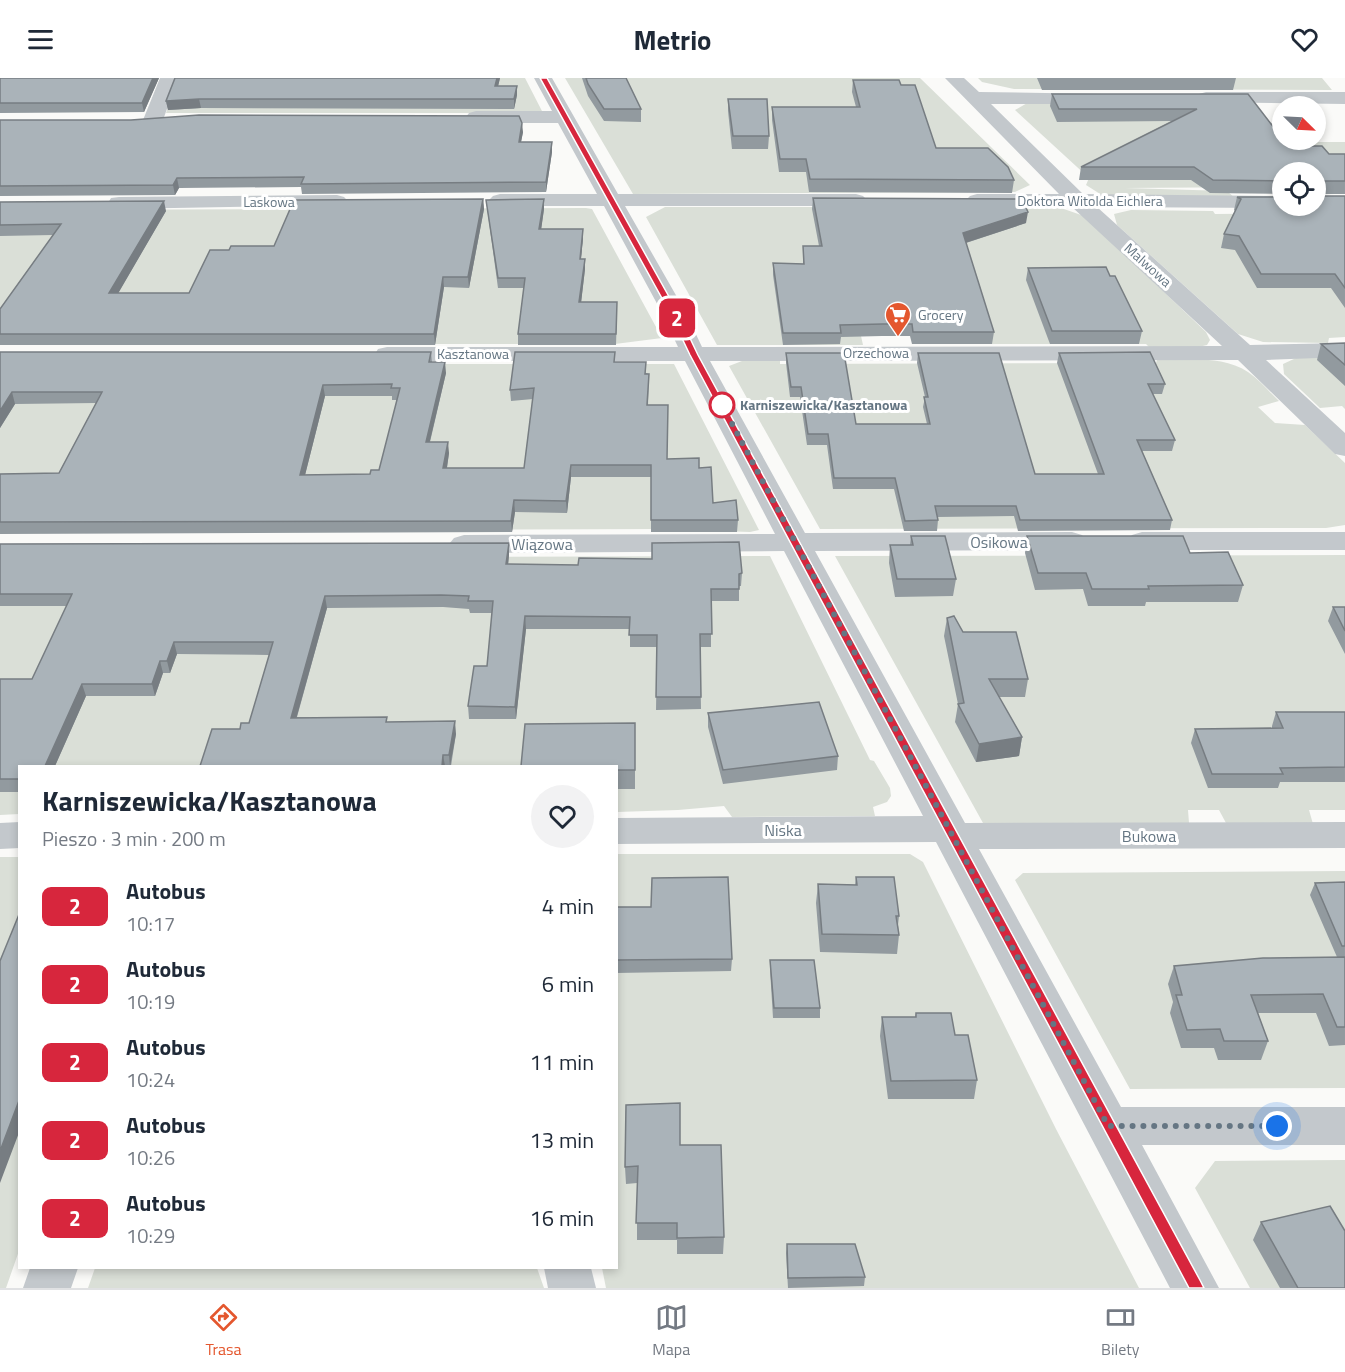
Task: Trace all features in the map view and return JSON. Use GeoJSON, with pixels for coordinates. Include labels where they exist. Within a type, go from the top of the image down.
{"type":"FeatureCollection","features":[{"type":"Feature","properties":{"kind":"street"},"geometry":{"type":"LineString","coordinates":[[133,121],[162,119],[169,78]]}},
{"type":"Feature","properties":{"kind":"street"},"geometry":{"type":"LineString","coordinates":[[543,78],[673,311],[694,355],[1195,1288]]}},
{"type":"Feature","properties":{"kind":"street","name":"Malwowa"},"geometry":{"type":"LineString","coordinates":[[954,78],[1077,200],[1345,448]]}},
{"type":"Feature","properties":{"kind":"street"},"geometry":{"type":"LineString","coordinates":[[975,98],[1118,98]]}},
{"type":"Feature","properties":{"kind":"street"},"geometry":{"type":"LineString","coordinates":[[1190,98],[1345,98]]}},
{"type":"Feature","properties":{"kind":"street"},"geometry":{"type":"LineString","coordinates":[[453,117],[565,117]]}},
{"type":"Feature","properties":{"kind":"street"},"geometry":{"type":"LineString","coordinates":[[478,200],[876,200]]}},
{"type":"Feature","properties":{"kind":"street","name":"Doktora Witolda Eichlera"},"geometry":{"type":"LineString","coordinates":[[958,200],[1272,202]]}},
{"type":"Feature","properties":{"kind":"street","name":"Laskowa"},"geometry":{"type":"LineString","coordinates":[[96,203],[359,201]]}},
{"type":"Feature","properties":{"kind":"street","name":"Orzechowa"},"geometry":{"type":"LineString","coordinates":[[694,355],[1345,350]]}},
{"type":"Feature","properties":{"kind":"street","name":"Kasztanowa"},"geometry":{"type":"LineString","coordinates":[[369,354],[694,355]]}},
{"type":"Feature","properties":{"kind":"street","name":"Osikowa"},"geometry":{"type":"LineString","coordinates":[[796,543],[1345,541]]}},
{"type":"Feature","properties":{"kind":"street","name":"Wiązowa"},"geometry":{"type":"LineString","coordinates":[[439,544],[796,543]]}},
{"type":"Feature","properties":{"kind":"street","name":"Niska"},"geometry":{"type":"LineString","coordinates":[[618,831],[952,833]]}},
{"type":"Feature","properties":{"kind":"street","name":"Bukowa"},"geometry":{"type":"LineString","coordinates":[[952,833],[1345,835]]}},
{"type":"Feature","properties":{"kind":"street"},"geometry":{"type":"LineString","coordinates":[[0,836],[18,835]]}},
{"type":"Feature","properties":{"kind":"street"},"geometry":{"type":"LineString","coordinates":[[1108,1126],[1345,1126]]}},
{"type":"Feature","properties":{"kind":"street"},"geometry":{"type":"LineString","coordinates":[[47,1288],[54,1269]]}},
{"type":"Feature","properties":{"kind":"street"},"geometry":{"type":"LineString","coordinates":[[568,1269],[572,1288]]}},
{"type":"Feature","properties":{"kind":"shaded area"},"geometry":{"type":"Polygon","coordinates":[[[179,78],[525,78],[543,113],[166,113],[179,78]]]}},
{"type":"Feature","properties":{"kind":"shaded area"},"geometry":{"type":"Polygon","coordinates":[[[565,78],[920,78],[1030,185],[1015,192],[633,194],[565,78]]]}},
{"type":"Feature","properties":{"kind":"shaded area"},"geometry":{"type":"Polygon","coordinates":[[[978,78],[1322,78],[1332,90],[1014,89],[982,82],[978,78]]]}},
{"type":"Feature","properties":{"kind":"shaded area"},"geometry":{"type":"Polygon","coordinates":[[[1029,102],[1253,102],[1272,127],[1272,150],[1326,150],[1326,142],[1345,142],[1345,187],[1326,177],[1326,162],[1272,162],[1272,187],[1125,188],[1227,191],[1236,199],[1108,199],[1086,185],[1089,178],[1015,110],[1029,102]]]}},
{"type":"Feature","properties":{"kind":"shaded area"},"geometry":{"type":"Polygon","coordinates":[[[1028,204],[1061,208],[1084,216],[1206,332],[1210,340],[1207,345],[1194,348],[1149,347],[1146,344],[944,344],[942,336],[861,336],[863,345],[717,345],[646,217],[665,207],[958,207],[1028,204]]]}},
{"type":"Feature","properties":{"kind":"shaded area"},"geometry":{"type":"Polygon","coordinates":[[[592,209],[662,338],[615,344],[0,344],[0,210],[592,209]]]}},
{"type":"Feature","properties":{"kind":"shaded area"},"geometry":{"type":"Polygon","coordinates":[[[1131,210],[1213,211],[1215,214],[1272,214],[1272,216],[1326,216],[1326,213],[1345,213],[1345,337],[1329,338],[1328,343],[1263,342],[1238,334],[1117,225],[1114,214],[1131,210]]]}},
{"type":"Feature","properties":{"kind":"shaded area"},"geometry":{"type":"Polygon","coordinates":[[[1296,358],[1345,358],[1345,409],[1342,406],[1320,408],[1284,374],[1283,364],[1296,358]]]}},
{"type":"Feature","properties":{"kind":"shaded area"},"geometry":{"type":"Polygon","coordinates":[[[1192,359],[1227,363],[1248,372],[1279,401],[1258,407],[1275,423],[1305,425],[1345,463],[1345,525],[1326,528],[820,529],[729,366],[742,361],[780,360],[780,364],[1156,363],[1157,360],[1192,359]]]}},
{"type":"Feature","properties":{"kind":"shaded area"},"geometry":{"type":"Polygon","coordinates":[[[0,364],[674,364],[759,530],[750,532],[661,529],[0,531],[0,364]]]}},
{"type":"Feature","properties":{"kind":"shaded area"},"geometry":{"type":"Polygon","coordinates":[[[1345,555],[1345,810],[1309,810],[1313,824],[1226,823],[1219,810],[1188,810],[1189,823],[983,823],[835,556],[1345,555]]]}},
{"type":"Feature","properties":{"kind":"shaded area"},"geometry":{"type":"Polygon","coordinates":[[[770,556],[870,760],[874,761],[890,788],[891,796],[887,802],[873,807],[875,816],[732,817],[724,806],[618,812],[618,765],[18,765],[18,814],[0,815],[0,558],[770,556]]]}},
{"type":"Feature","properties":{"kind":"shaded area"},"geometry":{"type":"Polygon","coordinates":[[[618,854],[910,854],[923,862],[1056,1129],[1139,1288],[606,1288],[602,1269],[618,1269],[618,854]]]}},
{"type":"Feature","properties":{"kind":"shaded area"},"geometry":{"type":"Polygon","coordinates":[[[0,857],[18,857],[18,1254],[6,1288],[0,1288],[0,857]]]}},
{"type":"Feature","properties":{"kind":"shaded area"},"geometry":{"type":"Polygon","coordinates":[[[1345,871],[1345,1088],[1130,1089],[1015,880],[1023,873],[1345,871]]]}},
{"type":"Feature","properties":{"kind":"shaded area"},"geometry":{"type":"Polygon","coordinates":[[[1345,1160],[1345,1288],[1250,1288],[1195,1188],[1215,1161],[1345,1160]]]}},
{"type":"Feature","properties":{"kind":"shaded area"},"geometry":{"type":"Polygon","coordinates":[[[95,1269],[537,1269],[544,1288],[88,1288],[95,1269]]]}},
{"type":"Feature","properties":{"kind":"building"},"geometry":{"type":"Polygon","coordinates":[[[0,78],[153,78],[142,103],[0,103],[0,78]]]}},
{"type":"Feature","properties":{"kind":"building"},"geometry":{"type":"Polygon","coordinates":[[[175,78],[497,78],[495,86],[517,86],[514,99],[199,99],[166,101],[175,78]]]}},
{"type":"Feature","properties":{"kind":"building"},"geometry":{"type":"Polygon","coordinates":[[[586,78],[626,78],[641,109],[604,109],[586,78]]]}},
{"type":"Feature","properties":{"kind":"building"},"geometry":{"type":"Polygon","coordinates":[[[853,80],[899,80],[901,85],[915,85],[936,148],[988,148],[1008,167],[1014,180],[810,179],[806,159],[780,159],[772,107],[860,107],[853,80]]]}},
{"type":"Feature","properties":{"kind":"building"},"geometry":{"type":"Polygon","coordinates":[[[1052,94],[1248,94],[1272,125],[1272,150],[1326,150],[1329,154],[1345,154],[1345,181],[1326,181],[1326,162],[1272,162],[1272,181],[1213,180],[1194,167],[1081,167],[1197,109],[1059,109],[1052,94]]]}},
{"type":"Feature","properties":{"kind":"building"},"geometry":{"type":"Polygon","coordinates":[[[728,99],[767,99],[769,136],[733,136],[728,99]]]}},
{"type":"Feature","properties":{"kind":"building"},"geometry":{"type":"Polygon","coordinates":[[[199,115],[519,116],[522,123],[519,142],[552,142],[546,182],[301,184],[304,177],[177,178],[173,185],[0,186],[0,120],[131,120],[199,115]]]}},
{"type":"Feature","properties":{"kind":"building"},"geometry":{"type":"Polygon","coordinates":[[[1326,196],[1345,196],[1345,288],[1335,274],[1261,274],[1239,236],[1224,234],[1241,199],[1237,197],[1272,197],[1272,216],[1326,216],[1326,196]]]}},
{"type":"Feature","properties":{"kind":"building"},"geometry":{"type":"Polygon","coordinates":[[[813,198],[1022,199],[1028,212],[963,233],[994,332],[913,332],[912,324],[883,324],[840,325],[841,333],[783,333],[773,263],[804,264],[803,246],[822,246],[813,198]]]}},
{"type":"Feature","properties":{"kind":"building"},"geometry":{"type":"Polygon","coordinates":[[[483,199],[468,277],[443,277],[434,334],[0,334],[0,309],[61,224],[0,225],[0,202],[164,201],[109,293],[189,293],[210,250],[229,250],[231,246],[274,246],[294,200],[483,199]]]}},
{"type":"Feature","properties":{"kind":"building"},"geometry":{"type":"Polygon","coordinates":[[[544,199],[539,229],[583,229],[580,259],[585,259],[579,302],[617,302],[616,334],[518,334],[525,278],[498,278],[486,200],[544,199]]]}},
{"type":"Feature","properties":{"kind":"building"},"geometry":{"type":"Polygon","coordinates":[[[1106,267],[1110,276],[1115,276],[1142,331],[1052,331],[1028,268],[1106,267]]]}},
{"type":"Feature","properties":{"kind":"building"},"geometry":{"type":"Polygon","coordinates":[[[1345,343],[1345,365],[1321,344],[1345,343]]]}},
{"type":"Feature","properties":{"kind":"building"},"geometry":{"type":"Polygon","coordinates":[[[0,352],[431,352],[429,362],[445,362],[426,442],[448,442],[443,468],[524,468],[534,388],[510,390],[515,352],[615,352],[614,362],[646,362],[645,374],[649,374],[647,405],[668,405],[667,459],[699,458],[699,468],[711,467],[713,503],[736,500],[738,520],[651,520],[651,465],[571,465],[566,501],[514,500],[511,521],[0,522],[0,474],[59,473],[102,392],[12,392],[0,411],[0,352]],[[392,384],[323,385],[300,475],[370,474],[371,470],[379,470],[400,388],[391,388],[392,384]]]}},
{"type":"Feature","properties":{"kind":"building"},"geometry":{"type":"Polygon","coordinates":[[[1150,352],[1165,384],[1148,384],[1175,440],[1137,440],[1172,520],[1020,520],[1016,506],[935,506],[938,520],[905,521],[895,478],[834,478],[828,434],[808,434],[801,387],[791,387],[786,353],[844,353],[856,424],[930,424],[924,397],[928,397],[918,353],[999,353],[1035,474],[1104,474],[1059,353],[1150,352]]]}},
{"type":"Feature","properties":{"kind":"building"},"geometry":{"type":"Polygon","coordinates":[[[911,536],[945,536],[956,579],[897,579],[890,545],[913,545],[911,536]]]}},
{"type":"Feature","properties":{"kind":"building"},"geometry":{"type":"Polygon","coordinates":[[[1027,536],[1183,536],[1190,553],[1228,552],[1243,585],[1092,589],[1086,573],[1038,573],[1027,536]]]}},
{"type":"Feature","properties":{"kind":"building"},"geometry":{"type":"Polygon","coordinates":[[[739,542],[742,573],[739,574],[739,589],[711,589],[712,634],[700,634],[701,697],[656,697],[657,635],[629,635],[630,617],[525,616],[515,707],[468,706],[474,666],[487,666],[493,601],[468,601],[469,596],[441,595],[325,596],[291,718],[387,717],[386,722],[455,721],[449,755],[443,755],[442,765],[200,765],[212,729],[240,729],[241,723],[249,723],[273,642],[174,642],[167,661],[160,661],[152,684],[82,684],[45,765],[18,765],[18,779],[0,779],[0,679],[32,679],[72,594],[0,594],[0,544],[509,543],[506,564],[578,565],[579,558],[652,559],[652,543],[739,542]]]}},
{"type":"Feature","properties":{"kind":"building"},"geometry":{"type":"Polygon","coordinates":[[[1333,607],[1345,607],[1345,631],[1333,607]]]}},
{"type":"Feature","properties":{"kind":"building"},"geometry":{"type":"Polygon","coordinates":[[[954,616],[963,632],[1016,632],[1028,679],[989,679],[1022,737],[979,744],[958,704],[964,703],[947,618],[954,616]]]}},
{"type":"Feature","properties":{"kind":"building"},"geometry":{"type":"Polygon","coordinates":[[[819,702],[838,756],[723,770],[708,713],[819,702]]]}},
{"type":"Feature","properties":{"kind":"building"},"geometry":{"type":"Polygon","coordinates":[[[1276,712],[1345,712],[1345,767],[1280,768],[1283,774],[1212,774],[1195,729],[1283,728],[1276,712]]]}},
{"type":"Feature","properties":{"kind":"building"},"geometry":{"type":"Polygon","coordinates":[[[635,723],[635,770],[618,770],[618,765],[521,765],[525,724],[635,723]]]}},
{"type":"Feature","properties":{"kind":"building"},"geometry":{"type":"Polygon","coordinates":[[[728,877],[732,959],[618,960],[618,907],[651,907],[652,878],[728,877]]]}},
{"type":"Feature","properties":{"kind":"building"},"geometry":{"type":"Polygon","coordinates":[[[856,877],[894,877],[899,935],[822,934],[818,884],[857,885],[856,877]]]}},
{"type":"Feature","properties":{"kind":"building"},"geometry":{"type":"Polygon","coordinates":[[[1345,882],[1345,946],[1342,946],[1315,883],[1345,882]]]}},
{"type":"Feature","properties":{"kind":"building"},"geometry":{"type":"Polygon","coordinates":[[[18,917],[18,1103],[0,1151],[0,961],[18,917]]]}},
{"type":"Feature","properties":{"kind":"building"},"geometry":{"type":"Polygon","coordinates":[[[1345,957],[1345,1027],[1337,1027],[1323,994],[1251,995],[1268,1041],[1224,1041],[1220,1029],[1187,1030],[1176,995],[1182,995],[1174,966],[1263,958],[1345,957]]]}},
{"type":"Feature","properties":{"kind":"building"},"geometry":{"type":"Polygon","coordinates":[[[770,960],[814,960],[820,1008],[774,1008],[770,960]]]}},
{"type":"Feature","properties":{"kind":"building"},"geometry":{"type":"Polygon","coordinates":[[[916,1013],[951,1013],[955,1035],[968,1035],[977,1080],[891,1081],[882,1017],[916,1017],[916,1013]]]}},
{"type":"Feature","properties":{"kind":"building"},"geometry":{"type":"Polygon","coordinates":[[[680,1103],[680,1145],[721,1145],[724,1237],[677,1238],[677,1223],[636,1223],[638,1166],[625,1167],[626,1105],[680,1103]]]}},
{"type":"Feature","properties":{"kind":"building"},"geometry":{"type":"Polygon","coordinates":[[[1330,1206],[1345,1231],[1345,1288],[1298,1288],[1261,1222],[1330,1206]]]}},
{"type":"Feature","properties":{"kind":"building"},"geometry":{"type":"Polygon","coordinates":[[[787,1244],[855,1244],[865,1277],[788,1278],[787,1244]]]}},
{"type":"Feature","properties":{"kind":"bus line","name":"2"},"geometry":{"type":"LineString","coordinates":[[543,78],[673,311],[694,355],[1195,1288]]}},
{"type":"Feature","properties":{"kind":"place","name":"Grocery"},"geometry":{"type":"Point","coordinates":[898,338]}},
{"type":"Feature","properties":{"kind":"place","name":"Karniszewicka/Kasztanowa"},"geometry":{"type":"Point","coordinates":[722,405]}},
{"type":"Feature","properties":{"kind":"route"},"geometry":{"type":"LineString","coordinates":[[722,405],[1108,1126],[1277,1126]]}}]}
